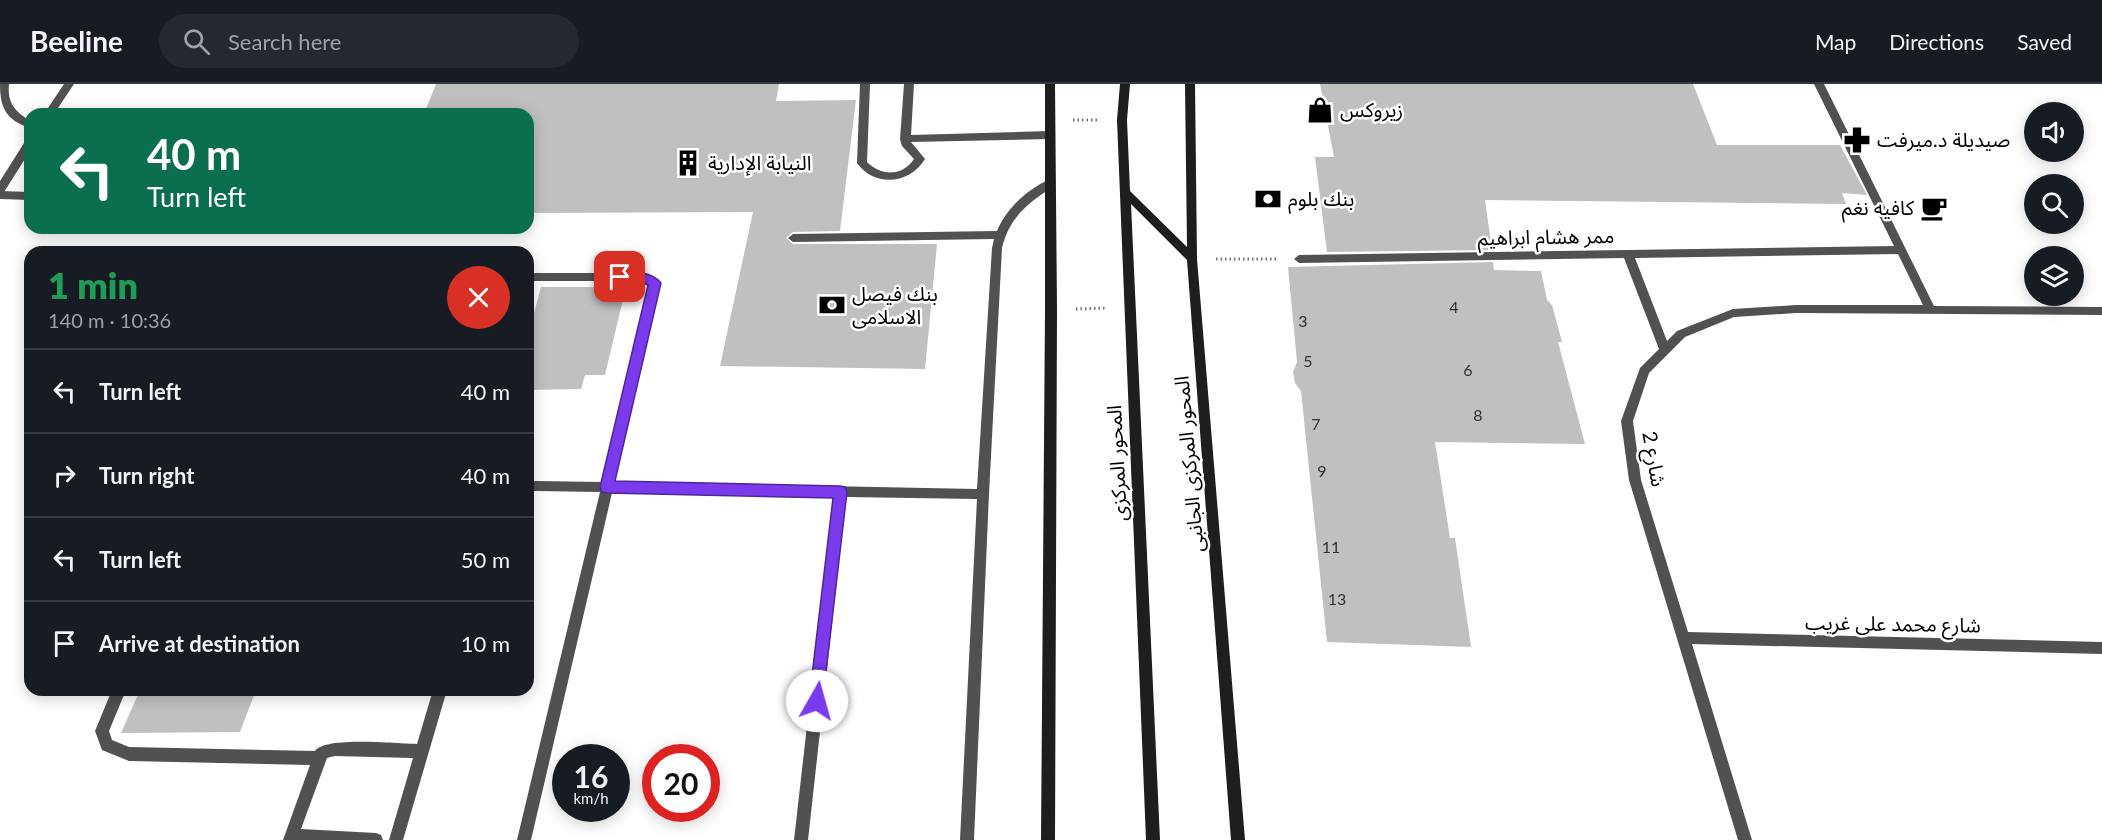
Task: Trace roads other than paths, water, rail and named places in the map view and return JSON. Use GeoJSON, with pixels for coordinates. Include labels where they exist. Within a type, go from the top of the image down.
{"type":"FeatureCollection","features":[{"type":"Feature","properties":{"kind":"main road"},"geometry":{"type":"LineString","coordinates":[[1048,840],[1050,84]]}},
{"type":"Feature","properties":{"kind":"main road","name":"المحور المركزى"},"geometry":{"type":"LineString","coordinates":[[1125,84],[1122,120],[1152,840]]}},
{"type":"Feature","properties":{"kind":"main road","name":"المحور المركزى الجانبى"},"geometry":{"type":"LineString","coordinates":[[1190,84],[1192,259],[1238,840]]}},
{"type":"Feature","properties":{"kind":"main road"},"geometry":{"type":"LineString","coordinates":[[1125,192],[1192,259]]}},
{"type":"Feature","properties":{"kind":"street"},"geometry":{"type":"LineString","coordinates":[[4,84],[5,105],[24,121]]}},
{"type":"Feature","properties":{"kind":"street"},"geometry":{"type":"LineString","coordinates":[[53,108],[69,84]]}},
{"type":"Feature","properties":{"kind":"street"},"geometry":{"type":"LineString","coordinates":[[865,84],[862,163],[867,169],[884,176],[906,173],[914,168],[920,159],[906,144],[905,139],[909,84]]}},
{"type":"Feature","properties":{"kind":"street"},"geometry":{"type":"LineString","coordinates":[[1819,84],[1931,310]]}},
{"type":"Feature","properties":{"kind":"street"},"geometry":{"type":"LineString","coordinates":[[905,139],[1050,135]]}},
{"type":"Feature","properties":{"kind":"street"},"geometry":{"type":"LineString","coordinates":[[0,189],[24,152]]}},
{"type":"Feature","properties":{"kind":"street"},"geometry":{"type":"LineString","coordinates":[[967,840],[983,494],[999,235],[1007,219],[1019,205],[1051,183]]}},
{"type":"Feature","properties":{"kind":"street"},"geometry":{"type":"LineString","coordinates":[[0,195],[24,196]]}},
{"type":"Feature","properties":{"kind":"street"},"geometry":{"type":"LineString","coordinates":[[793,238],[999,235]]}},
{"type":"Feature","properties":{"kind":"street","name":"ممر هشام ابراهيم"},"geometry":{"type":"LineString","coordinates":[[1299,259],[1901,250]]}},
{"type":"Feature","properties":{"kind":"street"},"geometry":{"type":"LineString","coordinates":[[1628,254],[1665,350]]}},
{"type":"Feature","properties":{"kind":"street"},"geometry":{"type":"LineString","coordinates":[[524,840],[655,283],[643,277],[534,277]]}},
{"type":"Feature","properties":{"kind":"street","name":"شارع 2"},"geometry":{"type":"LineString","coordinates":[[1745,840],[1635,480],[1628,421],[1644,371],[1681,334],[1733,313],[1796,309],[2102,311]]}},
{"type":"Feature","properties":{"kind":"street"},"geometry":{"type":"LineString","coordinates":[[534,486],[983,494]]}},
{"type":"Feature","properties":{"kind":"street"},"geometry":{"type":"LineString","coordinates":[[801,840],[840,492]]}},
{"type":"Feature","properties":{"kind":"street","name":"شارع محمد على غريب"},"geometry":{"type":"LineString","coordinates":[[1683,638],[2102,648]]}},
{"type":"Feature","properties":{"kind":"street"},"geometry":{"type":"LineString","coordinates":[[117,696],[102,731],[107,745],[129,754],[319,758]]}},
{"type":"Feature","properties":{"kind":"street"},"geometry":{"type":"LineString","coordinates":[[396,840],[439,696]]}},
{"type":"Feature","properties":{"kind":"street"},"geometry":{"type":"LineString","coordinates":[[376,840],[291,838],[319,758],[330,749],[423,751]]}},
{"type":"Feature","properties":{"kind":"place","name":"زيروكس"},"geometry":{"type":"Point","coordinates":[1320,110]}},
{"type":"Feature","properties":{"kind":"place","name":"صيديلة د.ميرفت"},"geometry":{"type":"Point","coordinates":[1857,140]}},
{"type":"Feature","properties":{"kind":"place","name":"النيابة الإدارية"},"geometry":{"type":"Point","coordinates":[688,163]}},
{"type":"Feature","properties":{"kind":"place","name":"بنك بلوم"},"geometry":{"type":"Point","coordinates":[1268,199]}},
{"type":"Feature","properties":{"kind":"place","name":"كافيه نغم"},"geometry":{"type":"Point","coordinates":[1934,208]}},
{"type":"Feature","properties":{"kind":"place","name":"بنك فيصل الاسلامى"},"geometry":{"type":"Point","coordinates":[832,305]}}]}
